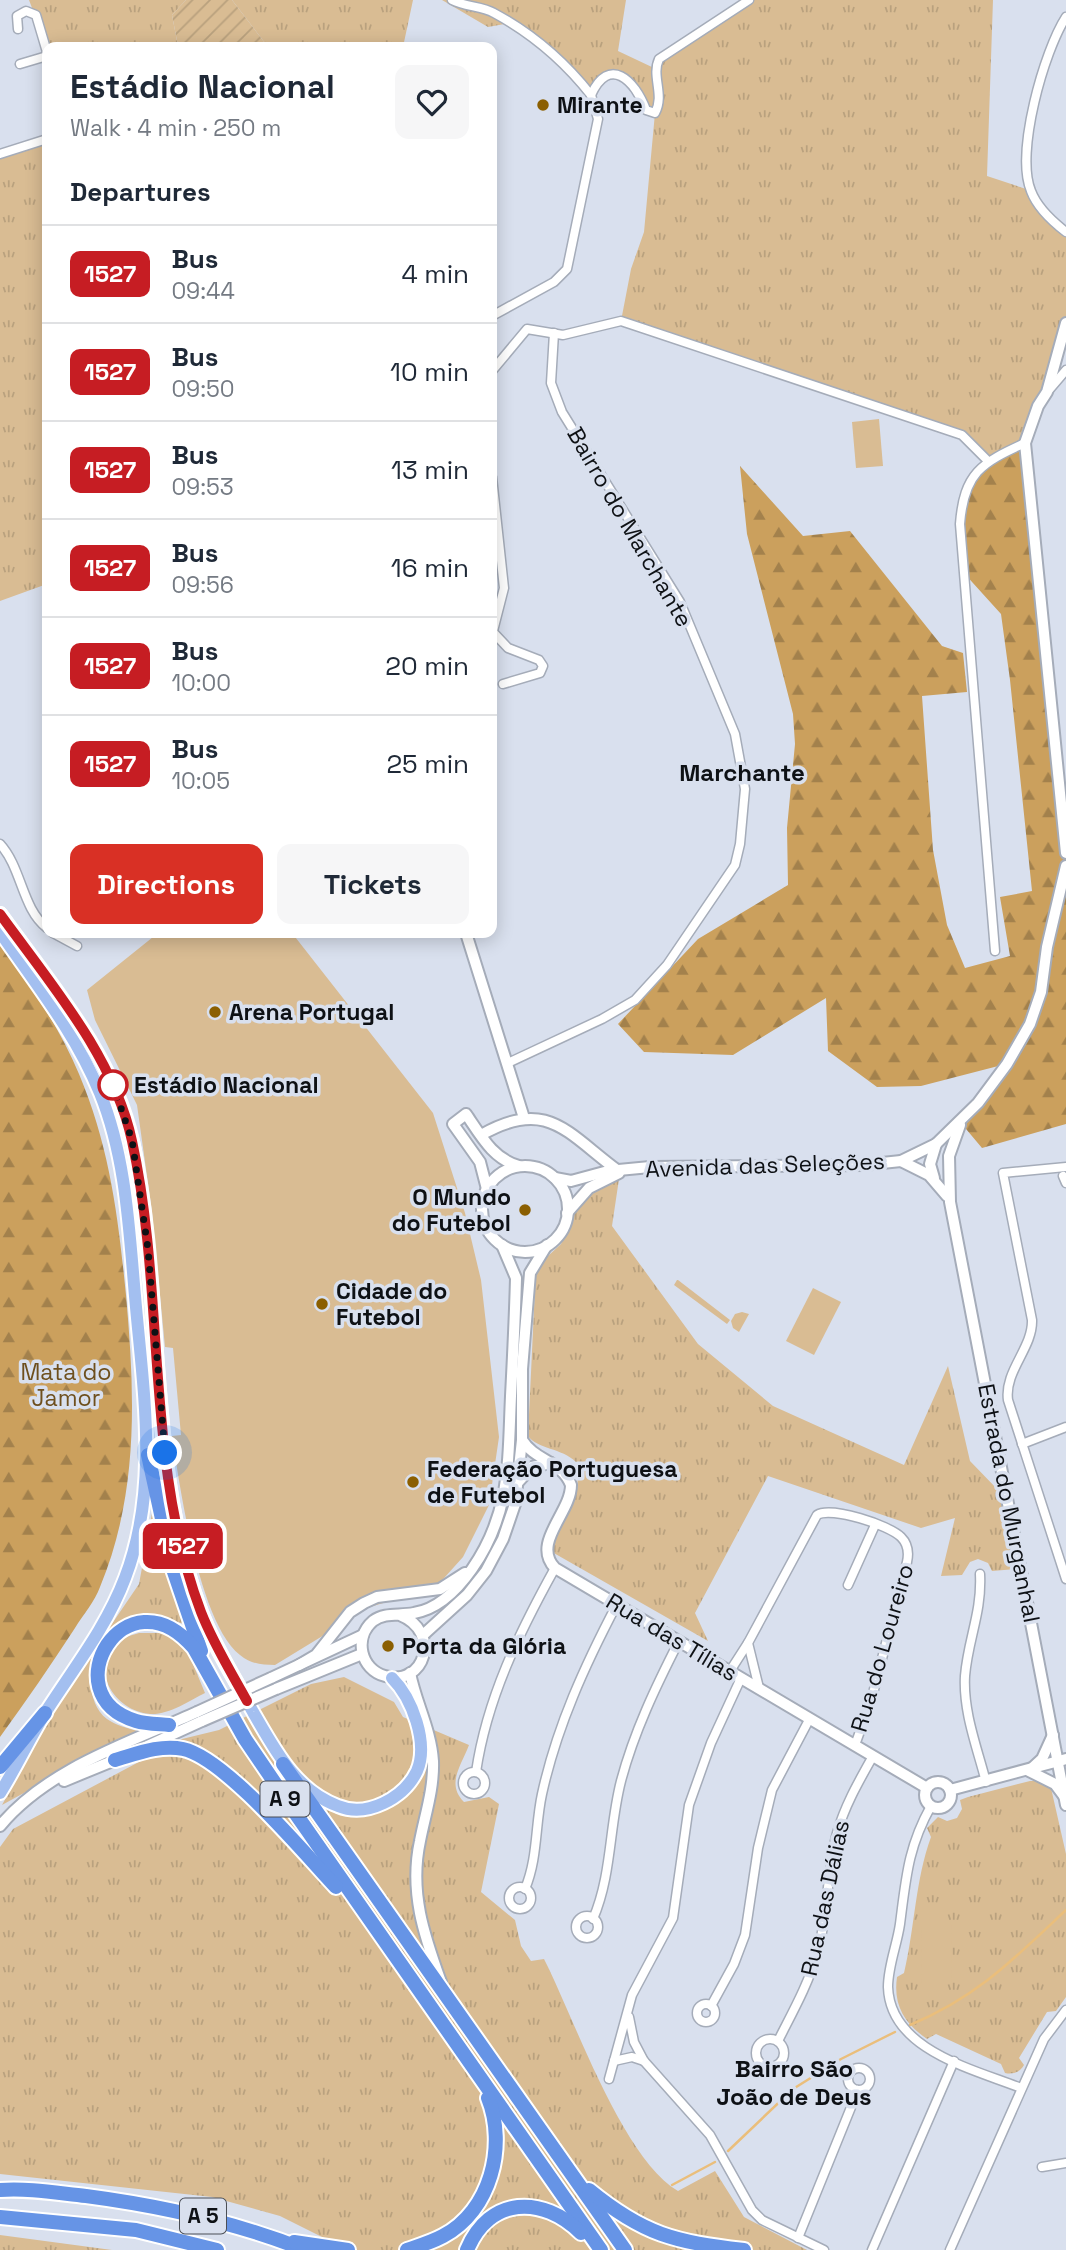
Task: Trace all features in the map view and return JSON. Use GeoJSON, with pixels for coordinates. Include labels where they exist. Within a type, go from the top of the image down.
{"type":"FeatureCollection","features":[{"type":"Feature","properties":{"kind":"highway","name":"A 9"},"geometry":{"type":"LineString","coordinates":[[148,1455],[173,1569],[209,1672],[246,1739],[368,1922],[599,2250]]}},
{"type":"Feature","properties":{"kind":"highway"},"geometry":{"type":"LineString","coordinates":[[169,1725],[137,1722],[113,1710],[97,1682],[98,1663],[106,1645],[120,1629],[139,1623],[161,1623],[183,1636],[209,1672]]}},
{"type":"Feature","properties":{"kind":"highway"},"geometry":{"type":"LineString","coordinates":[[0,1767],[45,1713]]}},
{"type":"Feature","properties":{"kind":"highway"},"geometry":{"type":"LineString","coordinates":[[115,1760],[160,1748],[182,1749],[205,1757],[256,1804],[368,1922]]}},
{"type":"Feature","properties":{"kind":"highway","name":"A 9"},"geometry":{"type":"LineString","coordinates":[[283,1764],[383,1908],[444,1988],[625,2250]]}},
{"type":"Feature","properties":{"kind":"highway"},"geometry":{"type":"LineString","coordinates":[[407,2250],[445,2236],[460,2223],[481,2199],[494,2169],[496,2133],[489,2101],[472,2068]]}},
{"type":"Feature","properties":{"kind":"highway"},"geometry":{"type":"LineString","coordinates":[[572,2175],[643,2229],[671,2240],[744,2250]]}},
{"type":"Feature","properties":{"kind":"highway","name":"A 5"},"geometry":{"type":"LineString","coordinates":[[0,2187],[211,2218],[306,2250]]}},
{"type":"Feature","properties":{"kind":"highway"},"geometry":{"type":"LineString","coordinates":[[467,2250],[473,2236],[490,2217],[513,2207],[538,2206],[568,2220],[599,2250]]}},
{"type":"Feature","properties":{"kind":"highway","name":"A 5"},"geometry":{"type":"LineString","coordinates":[[0,2217],[136,2230],[217,2250]]}},
{"type":"Feature","properties":{"kind":"highway"},"geometry":{"type":"LineString","coordinates":[[278,2239],[348,2250]]}},
{"type":"Feature","properties":{"kind":"main road","name":"A 9"},"geometry":{"type":"LineString","coordinates":[[0,914],[95,1051],[114,1089],[132,1140],[148,1249],[165,1453],[172,1495],[201,1612],[283,1764]]}},
{"type":"Feature","properties":{"kind":"main road"},"geometry":{"type":"LineString","coordinates":[[0,932],[78,1047],[100,1094],[116,1144],[125,1192],[148,1455],[137,1533],[125,1578],[113,1606],[45,1713],[0,1793]]}},
{"type":"Feature","properties":{"kind":"main road"},"geometry":{"type":"LineString","coordinates":[[283,1764],[320,1799],[343,1809],[368,1809],[393,1799],[413,1778],[421,1750],[415,1720],[403,1689],[392,1678]]}},
{"type":"Feature","properties":{"kind":"street"},"geometry":{"type":"LineString","coordinates":[[452,0],[492,11],[567,65],[591,95],[598,119],[567,269],[554,282],[497,313]]}},
{"type":"Feature","properties":{"kind":"street"},"geometry":{"type":"LineString","coordinates":[[591,95],[596,84],[602,80],[623,76],[632,81],[646,110],[655,113],[660,105],[654,69],[659,59],[749,0]]}},
{"type":"Feature","properties":{"kind":"street"},"geometry":{"type":"LineString","coordinates":[[18,29],[17,16],[26,11],[36,15],[43,42]]}},
{"type":"Feature","properties":{"kind":"street"},"geometry":{"type":"LineString","coordinates":[[1066,17],[1052,41],[1040,78],[1031,132],[1028,179],[1036,202],[1066,232]]}},
{"type":"Feature","properties":{"kind":"street"},"geometry":{"type":"LineString","coordinates":[[20,64],[42,57]]}},
{"type":"Feature","properties":{"kind":"street"},"geometry":{"type":"LineString","coordinates":[[0,154],[42,141]]}},
{"type":"Feature","properties":{"kind":"street"},"geometry":{"type":"LineString","coordinates":[[497,365],[527,329],[554,333],[587,331],[621,321],[962,435],[987,460]]}},
{"type":"Feature","properties":{"kind":"street"},"geometry":{"type":"LineString","coordinates":[[1047,392],[1066,323]]}},
{"type":"Feature","properties":{"kind":"street","name":"Bairro do Marchante"},"geometry":{"type":"LineString","coordinates":[[508,1063],[602,1019],[635,1000],[667,965],[735,865],[746,789],[735,733],[680,602],[562,412],[551,383],[554,333]]}},
{"type":"Feature","properties":{"kind":"street"},"geometry":{"type":"LineString","coordinates":[[1066,370],[1038,406],[1025,443],[1066,853]]}},
{"type":"Feature","properties":{"kind":"street"},"geometry":{"type":"LineString","coordinates":[[995,951],[960,524],[962,496],[987,460],[1025,443]]}},
{"type":"Feature","properties":{"kind":"street"},"geometry":{"type":"LineString","coordinates":[[497,524],[504,589],[497,616]]}},
{"type":"Feature","properties":{"kind":"street"},"geometry":{"type":"LineString","coordinates":[[497,636],[508,648],[539,660],[543,666],[540,673],[503,684]]}},
{"type":"Feature","properties":{"kind":"street"},"geometry":{"type":"LineString","coordinates":[[0,845],[18,872],[37,920],[42,924]]}},
{"type":"Feature","properties":{"kind":"street","name":"Estrada do Murganhal"},"geometry":{"type":"LineString","coordinates":[[901,1161],[936,1144],[961,1122],[1007,1064],[1030,1024],[1041,992],[1047,947],[1066,866]]}},
{"type":"Feature","properties":{"kind":"street"},"geometry":{"type":"LineString","coordinates":[[63,938],[77,946]]}},
{"type":"Feature","properties":{"kind":"street"},"geometry":{"type":"LineString","coordinates":[[468,938],[524,1118]]}},
{"type":"Feature","properties":{"kind":"street"},"geometry":{"type":"LineString","coordinates":[[423,1635],[467,1594],[486,1571],[509,1522],[519,1481],[522,1369],[530,1273],[547,1245],[563,1228],[567,1213],[564,1191],[555,1178],[536,1167],[519,1166],[499,1158],[466,1114],[453,1124],[480,1162],[487,1189]]}},
{"type":"Feature","properties":{"kind":"street"},"geometry":{"type":"LineString","coordinates":[[481,1135],[502,1123],[524,1118],[560,1126],[592,1148],[617,1170]]}},
{"type":"Feature","properties":{"kind":"street","name":"Estrada do Murganhal"},"geometry":{"type":"LineString","coordinates":[[947,1173],[952,1144],[961,1122]]}},
{"type":"Feature","properties":{"kind":"street"},"geometry":{"type":"LineString","coordinates":[[935,1180],[930,1164],[936,1144]]}},
{"type":"Feature","properties":{"kind":"street","name":"Estrada do Murganhal"},"geometry":{"type":"LineString","coordinates":[[936,1144],[944,1153],[950,1202],[1054,1732],[1063,1760],[1065,1801]]}},
{"type":"Feature","properties":{"kind":"street"},"geometry":{"type":"LineString","coordinates":[[589,1176],[596,1164],[592,1148]]}},
{"type":"Feature","properties":{"kind":"street","name":"Estrada do Murganhal"},"geometry":{"type":"LineString","coordinates":[[901,1161],[935,1180],[950,1202]]}},
{"type":"Feature","properties":{"kind":"street","name":"Avenida das Seleções"},"geometry":{"type":"LineString","coordinates":[[555,1178],[571,1181],[629,1169],[863,1165],[901,1161]]}},
{"type":"Feature","properties":{"kind":"street"},"geometry":{"type":"LineString","coordinates":[[42,1790],[115,1760],[271,1678],[363,1634],[374,1620],[391,1614],[416,1613],[436,1604],[462,1582],[493,1532],[508,1475],[516,1278],[502,1245],[491,1235],[483,1220],[482,1204],[487,1189],[497,1176],[519,1166]]}},
{"type":"Feature","properties":{"kind":"street"},"geometry":{"type":"LineString","coordinates":[[1066,1167],[1003,1173],[1032,1320],[1031,1331],[1007,1393],[1066,1579]]}},
{"type":"Feature","properties":{"kind":"street","name":"Avenida das Seleções"},"geometry":{"type":"LineString","coordinates":[[567,1213],[589,1188],[629,1169]]}},
{"type":"Feature","properties":{"kind":"street"},"geometry":{"type":"LineString","coordinates":[[502,1245],[525,1252],[547,1245]]}},
{"type":"Feature","properties":{"kind":"street"},"geometry":{"type":"LineString","coordinates":[[1022,1444],[1066,1427]]}},
{"type":"Feature","properties":{"kind":"street"},"geometry":{"type":"LineString","coordinates":[[476,1772],[481,1738],[501,1675],[555,1568],[548,1558],[547,1545],[569,1501],[571,1485],[568,1476],[532,1452],[522,1440]]}},
{"type":"Feature","properties":{"kind":"street"},"geometry":{"type":"LineString","coordinates":[[519,1481],[532,1467],[552,1463]]}},
{"type":"Feature","properties":{"kind":"street","name":"Rua do Loureiro"},"geometry":{"type":"LineString","coordinates":[[730,1671],[817,1515],[835,1511],[900,1536],[909,1555],[871,1701],[855,1745]]}},
{"type":"Feature","properties":{"kind":"street"},"geometry":{"type":"LineString","coordinates":[[848,1585],[875,1525]]}},
{"type":"Feature","properties":{"kind":"street"},"geometry":{"type":"LineString","coordinates":[[299,1665],[316,1655],[350,1612],[363,1603],[377,1597],[440,1589],[473,1567]]}},
{"type":"Feature","properties":{"kind":"street","name":"Rua das Tílias"},"geometry":{"type":"LineString","coordinates":[[555,1568],[927,1788]]}},
{"type":"Feature","properties":{"kind":"street"},"geometry":{"type":"LineString","coordinates":[[980,1574],[981,1603],[965,1673],[965,1696],[986,1782]]}},
{"type":"Feature","properties":{"kind":"street"},"geometry":{"type":"LineString","coordinates":[[525,1889],[534,1868],[542,1796],[568,1702],[617,1604]]}},
{"type":"Feature","properties":{"kind":"street"},"geometry":{"type":"LineString","coordinates":[[363,1634],[362,1654],[373,1671],[392,1678],[410,1673],[424,1656],[423,1635],[418,1626],[400,1615]]}},
{"type":"Feature","properties":{"kind":"street"},"geometry":{"type":"LineString","coordinates":[[593,1919],[606,1879],[610,1834],[621,1781],[652,1693],[679,1641]]}},
{"type":"Feature","properties":{"kind":"street"},"geometry":{"type":"LineString","coordinates":[[748,1643],[759,1688]]}},
{"type":"Feature","properties":{"kind":"street"},"geometry":{"type":"LineString","coordinates":[[0,1826],[25,1801],[81,1764],[169,1725],[276,1689],[362,1654]]}},
{"type":"Feature","properties":{"kind":"street"},"geometry":{"type":"LineString","coordinates":[[410,1673],[430,1739],[433,1764],[430,1797],[419,1843],[416,1901],[422,1931],[444,1988]]}},
{"type":"Feature","properties":{"kind":"street"},"geometry":{"type":"LineString","coordinates":[[609,2079],[632,1995],[673,1918],[689,1805],[711,1743],[741,1678]]}},
{"type":"Feature","properties":{"kind":"street"},"geometry":{"type":"LineString","coordinates":[[711,2006],[734,1964],[745,1934],[758,1847],[772,1790],[810,1718]]}},
{"type":"Feature","properties":{"kind":"street"},"geometry":{"type":"LineString","coordinates":[[1029,1771],[1042,1759],[1054,1732],[1066,1742]]}},
{"type":"Feature","properties":{"kind":"street","name":"Rua das Dálias"},"geometry":{"type":"LineString","coordinates":[[778,2041],[806,1986],[817,1954],[825,1921],[837,1834],[848,1801],[873,1756]]}},
{"type":"Feature","properties":{"kind":"street"},"geometry":{"type":"LineString","coordinates":[[950,1790],[1063,1760]]}},
{"type":"Feature","properties":{"kind":"street"},"geometry":{"type":"LineString","coordinates":[[1029,1771],[1055,1784],[1065,1801]]}},
{"type":"Feature","properties":{"kind":"street"},"geometry":{"type":"LineString","coordinates":[[938,1782],[945,1784],[950,1790],[946,1804],[939,1808],[926,1799],[927,1788],[938,1782]]}},
{"type":"Feature","properties":{"kind":"street"},"geometry":{"type":"LineString","coordinates":[[931,1805],[908,1857],[900,1924],[890,1971],[889,1997],[900,2025],[911,2036],[954,2061],[1021,2088]]}},
{"type":"Feature","properties":{"kind":"street"},"geometry":{"type":"LineString","coordinates":[[950,2250],[1044,2039],[1066,2010]]}},
{"type":"Feature","properties":{"kind":"street"},"geometry":{"type":"LineString","coordinates":[[628,2014],[634,2042],[644,2060],[710,2135],[752,2210],[762,2220],[824,2250]]}},
{"type":"Feature","properties":{"kind":"street"},"geometry":{"type":"LineString","coordinates":[[614,2061],[632,2057],[644,2060]]}},
{"type":"Feature","properties":{"kind":"street"},"geometry":{"type":"LineString","coordinates":[[872,2250],[954,2061]]}},
{"type":"Feature","properties":{"kind":"street"},"geometry":{"type":"LineString","coordinates":[[798,2238],[858,2090]]}},
{"type":"Feature","properties":{"kind":"street"},"geometry":{"type":"LineString","coordinates":[[1042,2167],[1066,2163]]}},
{"type":"Feature","properties":{"kind":"green space"},"geometry":{"type":"Polygon","coordinates":[[[29,0],[186,0],[172,15],[178,42],[45,42],[29,0]]]}},
{"type":"Feature","properties":{"kind":"green space"},"geometry":{"type":"Polygon","coordinates":[[[186,0],[232,0],[264,42],[178,42],[172,15],[186,0]]]}},
{"type":"Feature","properties":{"kind":"green space"},"geometry":{"type":"Polygon","coordinates":[[[232,0],[413,0],[404,42],[264,42],[232,0]]]}},
{"type":"Feature","properties":{"kind":"green space"},"geometry":{"type":"Polygon","coordinates":[[[442,0],[626,0],[618,51],[654,68],[660,58],[747,0],[993,0],[987,176],[1026,189],[1066,235],[1066,324],[1025,443],[987,460],[962,435],[621,321],[631,269],[644,232],[655,113],[646,110],[632,81],[609,76],[591,95],[567,65],[510,23],[488,27],[442,0]]]}},
{"type":"Feature","properties":{"kind":"green space"},"geometry":{"type":"Polygon","coordinates":[[[42,141],[42,586],[0,601],[0,155],[42,141]]]}},
{"type":"Feature","properties":{"kind":"green space"},"geometry":{"type":"Polygon","coordinates":[[[879,419],[883,466],[856,468],[852,422],[879,419]]]}},
{"type":"Feature","properties":{"kind":"green space"},"geometry":{"type":"Polygon","coordinates":[[[1025,443],[1066,854],[1066,1124],[982,1148],[961,1123],[1006,1064],[921,1086],[877,1087],[828,1051],[826,998],[733,1055],[644,1052],[618,1024],[698,939],[788,885],[787,828],[795,744],[793,714],[747,534],[740,466],[803,536],[850,531],[942,646],[963,653],[967,692],[922,696],[933,850],[947,925],[965,968],[1010,956],[1000,897],[1032,891],[1010,680],[1001,614],[963,572],[962,496],[987,460],[1025,443]]]}},
{"type":"Feature","properties":{"kind":"green space","name":"Cidade do Futebol"},"geometry":{"type":"Polygon","coordinates":[[[152,938],[296,938],[433,1113],[465,1213],[481,1280],[499,1437],[489,1505],[463,1557],[436,1587],[370,1607],[275,1665],[248,1660],[240,1655],[226,1638],[213,1614],[194,1553],[172,1436],[181,1435],[173,1348],[165,1347],[152,1212],[137,1105],[95,1020],[87,990],[152,938]]]}},
{"type":"Feature","properties":{"kind":"green space","name":"Mata do Jamor"},"geometry":{"type":"Polygon","coordinates":[[[0,943],[33,990],[62,1039],[79,1074],[98,1129],[120,1238],[129,1332],[132,1407],[128,1480],[122,1516],[100,1587],[89,1608],[0,1737],[0,943]]]}},
{"type":"Feature","properties":{"kind":"green space"},"geometry":{"type":"Polygon","coordinates":[[[619,1179],[612,1226],[698,1344],[773,1406],[904,1465],[948,1366],[970,1461],[999,1491],[1016,1569],[992,1571],[988,1563],[978,1559],[970,1562],[962,1575],[941,1576],[955,1518],[921,1528],[768,1476],[695,1613],[708,1641],[552,1552],[556,1537],[576,1495],[578,1478],[576,1462],[564,1454],[537,1444],[528,1436],[536,1267],[561,1244],[581,1198],[619,1179]]]}},
{"type":"Feature","properties":{"kind":"green space"},"geometry":{"type":"Polygon","coordinates":[[[677,1280],[730,1320],[727,1324],[674,1285],[677,1280]]]}},
{"type":"Feature","properties":{"kind":"green space"},"geometry":{"type":"Polygon","coordinates":[[[813,1288],[841,1302],[814,1355],[786,1341],[813,1288]]]}},
{"type":"Feature","properties":{"kind":"green space"},"geometry":{"type":"Polygon","coordinates":[[[735,1314],[749,1314],[739,1332],[733,1328],[731,1321],[735,1314]]]}},
{"type":"Feature","properties":{"kind":"green space"},"geometry":{"type":"Polygon","coordinates":[[[152,1513],[184,1624],[140,1617],[117,1624],[108,1632],[95,1656],[91,1684],[98,1710],[110,1721],[137,1731],[2,1805],[54,1709],[139,1584],[152,1513]]]}},
{"type":"Feature","properties":{"kind":"green space"},"geometry":{"type":"Polygon","coordinates":[[[139,1633],[168,1633],[188,1652],[205,1693],[172,1710],[157,1714],[137,1711],[125,1705],[109,1686],[105,1663],[110,1651],[119,1641],[139,1633]]]}},
{"type":"Feature","properties":{"kind":"green space"},"geometry":{"type":"Polygon","coordinates":[[[344,1677],[394,1702],[403,1717],[469,1745],[457,1775],[456,1788],[459,1795],[464,1802],[489,1797],[499,1804],[481,1892],[515,1920],[521,1946],[531,1961],[544,1959],[619,2119],[657,2174],[678,2191],[715,2171],[744,2217],[807,2250],[348,2250],[280,2216],[212,2197],[0,2174],[0,1847],[13,1829],[182,1739],[219,1730],[311,1684],[344,1677]]]}},
{"type":"Feature","properties":{"kind":"green space"},"geometry":{"type":"Polygon","coordinates":[[[1030,1781],[1040,1781],[1051,1788],[1066,1854],[1066,1997],[1056,2011],[1047,2012],[1019,2058],[1024,2065],[1016,2072],[1008,2074],[1001,2064],[936,2034],[927,2039],[919,2033],[902,2012],[896,1987],[897,1977],[904,1973],[908,1956],[922,1870],[931,1837],[927,1828],[938,1817],[947,1821],[957,1818],[962,1809],[960,1800],[1030,1781]]]}},
{"type":"Feature","properties":{"kind":"green space"},"geometry":{"type":"Polygon","coordinates":[[[922,1924],[952,1924],[951,1984],[921,1984],[922,1924]]]}},
{"type":"Feature","properties":{"kind":"green space"},"geometry":{"type":"Polygon","coordinates":[[[0,2235],[112,2250],[0,2250],[0,2235]]]}},
{"type":"Feature","properties":{"kind":"waterway"},"geometry":{"type":"LineString","coordinates":[[910,2025],[955,2002],[994,1975],[1066,1910]]}},
{"type":"Feature","properties":{"kind":"waterway"},"geometry":{"type":"LineString","coordinates":[[728,2151],[793,2089],[841,2059],[895,2032]]}},
{"type":"Feature","properties":{"kind":"waterway"},"geometry":{"type":"LineString","coordinates":[[672,2185],[715,2162]]}},
{"type":"Feature","properties":{"kind":"bus line","name":"1527"},"geometry":{"type":"LineString","coordinates":[[0,914],[95,1051],[114,1089],[132,1140],[148,1249],[165,1453],[172,1495],[201,1612],[247,1701]]}},
{"type":"Feature","properties":{"kind":"place","name":"Mirante"},"geometry":{"type":"Point","coordinates":[543,105]}},
{"type":"Feature","properties":{"kind":"place","name":"Arena Portugal"},"geometry":{"type":"Point","coordinates":[215,1012]}},
{"type":"Feature","properties":{"kind":"place","name":"Estádio Nacional"},"geometry":{"type":"Point","coordinates":[113,1085]}},
{"type":"Feature","properties":{"kind":"place","name":"O Mundo do Futebol"},"geometry":{"type":"Point","coordinates":[525,1210]}},
{"type":"Feature","properties":{"kind":"place","name":"Cidade do Futebol"},"geometry":{"type":"Point","coordinates":[322,1304]}},
{"type":"Feature","properties":{"kind":"place","name":"Federação Portuguesa de Futebol"},"geometry":{"type":"Point","coordinates":[413,1482]}},
{"type":"Feature","properties":{"kind":"place","name":"Porta da Glória"},"geometry":{"type":"Point","coordinates":[388,1646]}},
{"type":"Feature","properties":{"kind":"district","name":"Marchante"},"geometry":{"type":"Point","coordinates":[742,773]}},
{"type":"Feature","properties":{"kind":"district","name":"Bairro São João de Deus"},"geometry":{"type":"Point","coordinates":[794,2083]}},
{"type":"Feature","properties":{"kind":"route"},"geometry":{"type":"LineString","coordinates":[[113,1085],[132,1140],[148,1249],[165,1453]]}}]}
